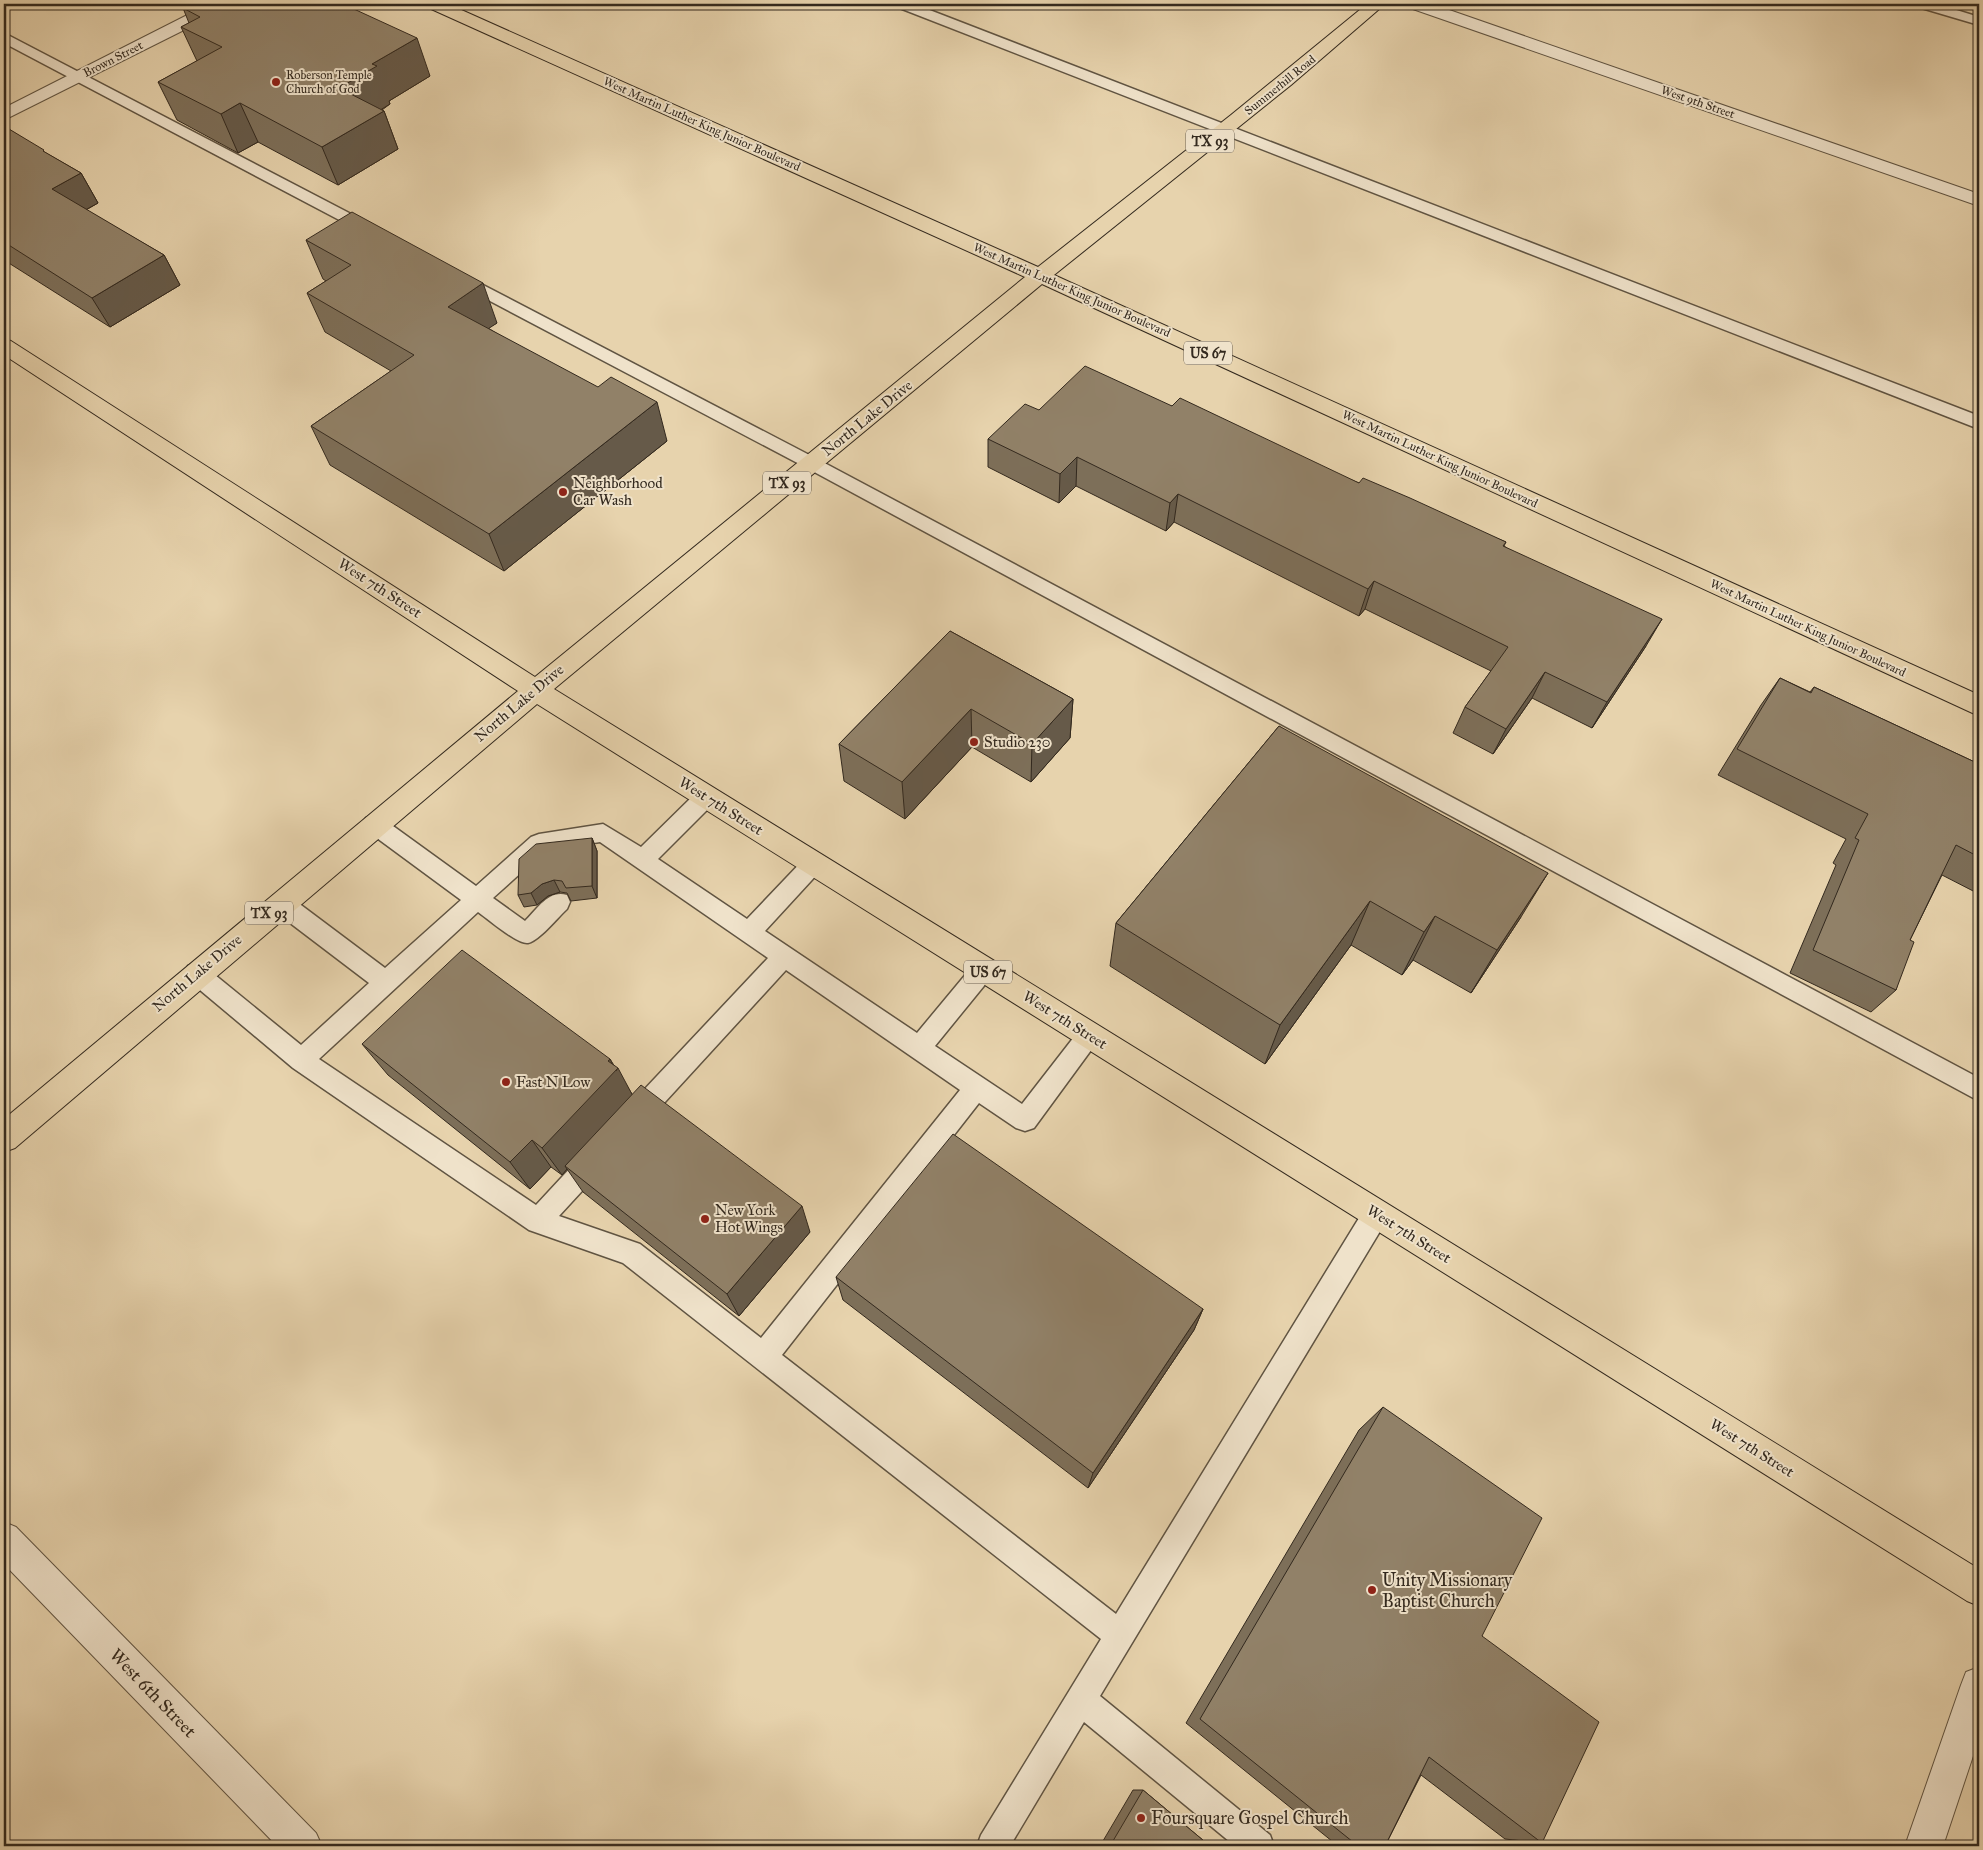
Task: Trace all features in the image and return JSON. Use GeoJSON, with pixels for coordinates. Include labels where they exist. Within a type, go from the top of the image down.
{"type":"FeatureCollection","features":[{"type":"Feature","properties":{"kind":"main road","name":"West Martin Luther King Junior Boulevard"},"geometry":{"type":"LineString","coordinates":[[435,4],[1040,276],[1979,706]]}},
{"type":"Feature","properties":{"kind":"main road","name":"Summerhill Road"},"geometry":{"type":"LineString","coordinates":[[1040,276],[1224,130],[1377,4]]}},
{"type":"Feature","properties":{"kind":"main road","name":"North Lake Drive"},"geometry":{"type":"LineString","coordinates":[[4,1138],[196,974],[535,690],[1040,276]]}},
{"type":"Feature","properties":{"kind":"main road","name":"West 7th Street"},"geometry":{"type":"LineString","coordinates":[[4,346],[535,690],[1979,1589]]}},
{"type":"Feature","properties":{"kind":"street","name":"Brown Street"},"geometry":{"type":"LineString","coordinates":[[4,115],[222,4]]}},
{"type":"Feature","properties":{"kind":"street","name":"West 9th Street"},"geometry":{"type":"LineString","coordinates":[[1416,4],[1979,200]]}},
{"type":"Feature","properties":{"kind":"street","name":"West 6th Street"},"geometry":{"type":"LineString","coordinates":[[4,1539],[303,1846]]}},
{"type":"Feature","properties":{"kind":"street"},"geometry":{"type":"LineString","coordinates":[[1924,1846],[1979,1685]]}},
{"type":"Feature","properties":{"kind":"lane"},"geometry":{"type":"LineString","coordinates":[[902,4],[1979,423]]}},
{"type":"Feature","properties":{"kind":"lane"},"geometry":{"type":"LineString","coordinates":[[1923,4],[1979,21]]}},
{"type":"Feature","properties":{"kind":"lane"},"geometry":{"type":"LineString","coordinates":[[4,37],[387,240]]}},
{"type":"Feature","properties":{"kind":"lane"},"geometry":{"type":"LineString","coordinates":[[440,268],[811,463],[1979,1090]]}},
{"type":"Feature","properties":{"kind":"lane"},"geometry":{"type":"LineString","coordinates":[[643,860],[706,797]]}},
{"type":"Feature","properties":{"kind":"lane"},"geometry":{"type":"LineString","coordinates":[[374,824],[526,934],[559,902]]}},
{"type":"Feature","properties":{"kind":"lane"},"geometry":{"type":"LineString","coordinates":[[301,1060],[539,843],[564,846],[603,833],[1025,1120],[1089,1035]]}},
{"type":"Feature","properties":{"kind":"lane"},"geometry":{"type":"LineString","coordinates":[[749,932],[814,863]]}},
{"type":"Feature","properties":{"kind":"lane"},"geometry":{"type":"LineString","coordinates":[[281,903],[386,982]]}},
{"type":"Feature","properties":{"kind":"lane"},"geometry":{"type":"LineString","coordinates":[[538,1221],[784,956]]}},
{"type":"Feature","properties":{"kind":"lane"},"geometry":{"type":"LineString","coordinates":[[920,1048],[984,969]]}},
{"type":"Feature","properties":{"kind":"lane"},"geometry":{"type":"LineString","coordinates":[[196,974],[301,1060],[538,1221],[631,1253],[765,1355],[1121,1636]]}},
{"type":"Feature","properties":{"kind":"lane"},"geometry":{"type":"LineString","coordinates":[[765,1355],[977,1087]]}},
{"type":"Feature","properties":{"kind":"lane"},"geometry":{"type":"LineString","coordinates":[[992,1846],[1376,1214]]}},
{"type":"Feature","properties":{"kind":"lane"},"geometry":{"type":"LineString","coordinates":[[1081,1700],[1259,1846]]}},
{"type":"Feature","properties":{"kind":"building"},"geometry":{"type":"Polygon","coordinates":[[[191,4],[343,4],[417,38],[372,64],[377,66],[339,88],[384,111],[322,147],[240,103],[221,114],[158,82],[222,47],[181,27],[200,17],[183,8],[191,4]]]}},
{"type":"Feature","properties":{"kind":"building"},"geometry":{"type":"Polygon","coordinates":[[[4,126],[81,173],[52,189],[164,255],[92,298],[4,242],[4,126]]]}},
{"type":"Feature","properties":{"kind":"building"},"geometry":{"type":"Polygon","coordinates":[[[352,212],[483,283],[448,307],[598,387],[611,377],[657,402],[489,534],[311,426],[414,355],[307,293],[351,265],[306,240],[352,212]]]}},
{"type":"Feature","properties":{"kind":"building"},"geometry":{"type":"Polygon","coordinates":[[[1085,366],[1172,406],[1180,398],[1359,483],[1363,478],[1410,498],[1506,542],[1503,546],[1662,619],[1607,702],[1545,672],[1506,729],[1465,707],[1508,647],[1374,581],[1368,589],[1178,494],[1170,503],[1077,457],[1060,474],[988,439],[1025,404],[1039,410],[1085,366]]]}},
{"type":"Feature","properties":{"kind":"building"},"geometry":{"type":"Polygon","coordinates":[[[950,631],[1073,699],[1032,744],[971,709],[902,782],[839,744],[950,631]]]}},
{"type":"Feature","properties":{"kind":"building"},"geometry":{"type":"Polygon","coordinates":[[[1780,678],[1811,693],[1814,687],[1979,764],[1979,857],[1956,845],[1910,940],[1914,942],[1896,990],[1813,950],[1859,840],[1855,838],[1868,814],[1737,749],[1780,678]]]}},
{"type":"Feature","properties":{"kind":"building"},"geometry":{"type":"Polygon","coordinates":[[[1279,726],[1548,873],[1497,950],[1435,916],[1424,932],[1370,901],[1280,1025],[1116,923],[1279,726]]]}},
{"type":"Feature","properties":{"kind":"building"},"geometry":{"type":"Polygon","coordinates":[[[592,838],[592,886],[566,888],[562,881],[554,880],[542,884],[531,893],[518,895],[519,859],[536,844],[592,838]]]}},
{"type":"Feature","properties":{"kind":"building","name":"Fast N Low"},"geometry":{"type":"Polygon","coordinates":[[[462,950],[610,1059],[608,1061],[618,1068],[542,1148],[532,1140],[510,1162],[362,1044],[462,950]]]}},
{"type":"Feature","properties":{"kind":"building","name":"New York Hot Wings"},"geometry":{"type":"Polygon","coordinates":[[[641,1085],[802,1206],[727,1294],[565,1166],[641,1085]]]}},
{"type":"Feature","properties":{"kind":"building"},"geometry":{"type":"Polygon","coordinates":[[[953,1134],[1203,1309],[1093,1473],[836,1277],[953,1134]]]}},
{"type":"Feature","properties":{"kind":"building","name":"Unity Missionary Baptist Church"},"geometry":{"type":"Polygon","coordinates":[[[1383,1407],[1542,1518],[1482,1636],[1599,1722],[1542,1843],[1429,1757],[1385,1846],[1358,1846],[1200,1719],[1383,1407]]]}},
{"type":"Feature","properties":{"kind":"building","name":"Foursquare Gospel Church"},"geometry":{"type":"Polygon","coordinates":[[[1143,1790],[1210,1846],[1110,1846],[1143,1790]]]}},
{"type":"Feature","properties":{"kind":"place","name":"Roberson Temple Church of God"},"geometry":{"type":"Point","coordinates":[276,82]}},
{"type":"Feature","properties":{"kind":"place","name":"Neighborhood Car Wash"},"geometry":{"type":"Point","coordinates":[563,492]}},
{"type":"Feature","properties":{"kind":"place","name":"Studio 230"},"geometry":{"type":"Point","coordinates":[974,742]}},
{"type":"Feature","properties":{"kind":"place","name":"Fast N Low"},"geometry":{"type":"Point","coordinates":[506,1082]}},
{"type":"Feature","properties":{"kind":"place","name":"New York Hot Wings"},"geometry":{"type":"Point","coordinates":[705,1219]}},
{"type":"Feature","properties":{"kind":"place","name":"Unity Missionary Baptist Church"},"geometry":{"type":"Point","coordinates":[1372,1590]}},
{"type":"Feature","properties":{"kind":"place","name":"Foursquare Gospel Church"},"geometry":{"type":"Point","coordinates":[1141,1818]}}]}
